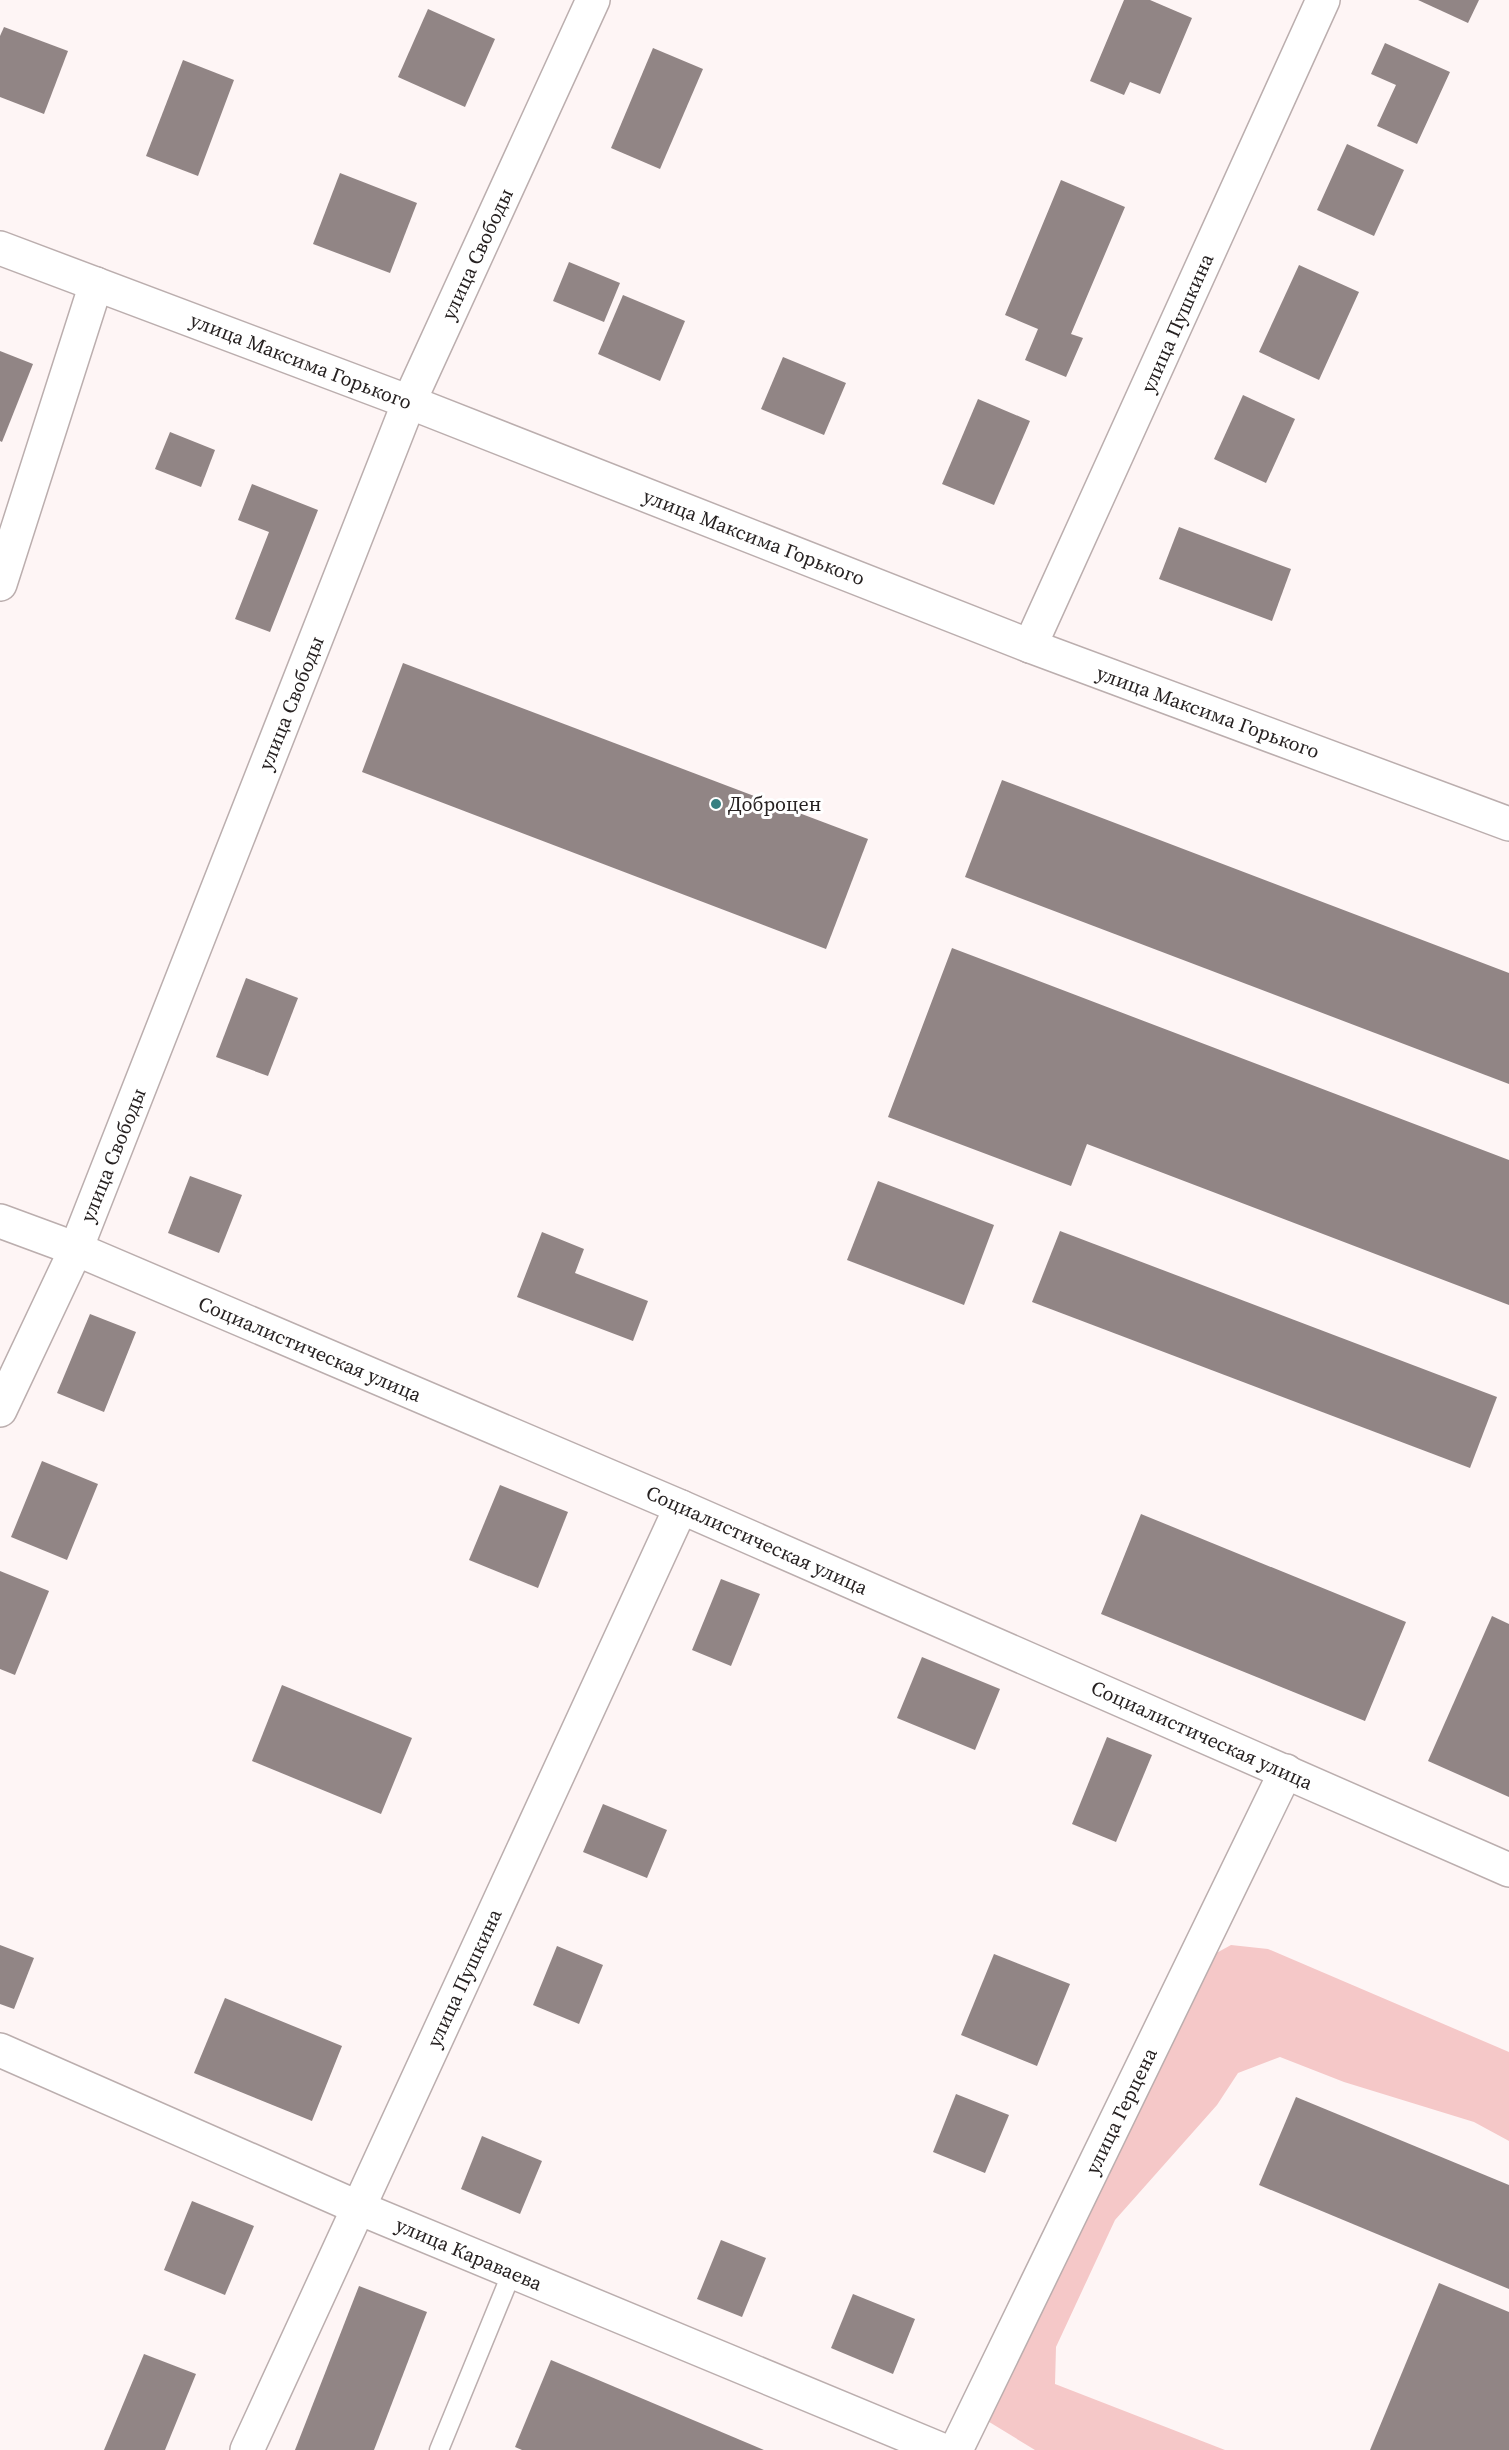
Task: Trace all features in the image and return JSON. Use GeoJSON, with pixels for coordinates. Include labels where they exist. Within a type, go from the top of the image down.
{"type":"FeatureCollection","features":[{"type":"Feature","properties":{"kind":"street","name":"улица Свободы"},"geometry":{"type":"LineString","coordinates":[[0,1410],[76,1249],[409,402],[593,0]]}},
{"type":"Feature","properties":{"kind":"street","name":"улица Пушкина"},"geometry":{"type":"LineString","coordinates":[[1030,646],[1323,0]]}},
{"type":"Feature","properties":{"kind":"street","name":"улица Максима Горького"},"geometry":{"type":"LineString","coordinates":[[0,248],[409,402],[1030,646],[1509,824]]}},
{"type":"Feature","properties":{"kind":"street"},"geometry":{"type":"LineString","coordinates":[[0,585],[96,284]]}},
{"type":"Feature","properties":{"kind":"street","name":"Социалистическая улица"},"geometry":{"type":"LineString","coordinates":[[0,1221],[76,1249],[681,1507],[1509,1870]]}},
{"type":"Feature","properties":{"kind":"street","name":"улица Пушкина"},"geometry":{"type":"LineString","coordinates":[[247,2450],[681,1507]]}},
{"type":"Feature","properties":{"kind":"street","name":"улица Герцена"},"geometry":{"type":"LineString","coordinates":[[956,2450],[1286,1771]]}},
{"type":"Feature","properties":{"kind":"street","name":"улица Караваева"},"geometry":{"type":"LineString","coordinates":[[0,2050],[359,2208],[942,2450]]}},
{"type":"Feature","properties":{"kind":"lane"},"geometry":{"type":"LineString","coordinates":[[440,2450],[512,2272]]}},
{"type":"Feature","properties":{"kind":"shaded area"},"geometry":{"type":"Polygon","coordinates":[[[1231,1945],[1268,1949],[1509,2052],[1509,2141],[1474,2122],[1344,2082],[1280,2057],[1238,2073],[1217,2105],[1115,2220],[1056,2347],[1055,2384],[1225,2450],[1035,2450],[981,2417],[1200,1962],[1231,1945]]]}},
{"type":"Feature","properties":{"kind":"building"},"geometry":{"type":"Polygon","coordinates":[[[1124,0],[1150,0],[1192,18],[1160,94],[1130,82],[1124,95],[1090,81],[1124,0]]]}},
{"type":"Feature","properties":{"kind":"building"},"geometry":{"type":"Polygon","coordinates":[[[1418,0],[1479,0],[1468,23],[1418,0]]]}},
{"type":"Feature","properties":{"kind":"building"},"geometry":{"type":"Polygon","coordinates":[[[428,9],[495,39],[465,107],[398,77],[428,9]]]}},
{"type":"Feature","properties":{"kind":"building"},"geometry":{"type":"Polygon","coordinates":[[[4,27],[68,51],[44,114],[0,97],[0,36],[4,27]]]}},
{"type":"Feature","properties":{"kind":"building"},"geometry":{"type":"Polygon","coordinates":[[[1385,43],[1450,72],[1417,144],[1377,126],[1396,85],[1371,74],[1385,43]]]}},
{"type":"Feature","properties":{"kind":"building"},"geometry":{"type":"Polygon","coordinates":[[[653,48],[703,69],[660,169],[611,148],[653,48]]]}},
{"type":"Feature","properties":{"kind":"building"},"geometry":{"type":"Polygon","coordinates":[[[183,60],[234,80],[198,176],[146,156],[183,60]]]}},
{"type":"Feature","properties":{"kind":"building"},"geometry":{"type":"Polygon","coordinates":[[[1347,144],[1404,170],[1374,236],[1317,210],[1347,144]]]}},
{"type":"Feature","properties":{"kind":"building"},"geometry":{"type":"Polygon","coordinates":[[[340,173],[417,203],[390,273],[313,244],[340,173]]]}},
{"type":"Feature","properties":{"kind":"building"},"geometry":{"type":"Polygon","coordinates":[[[1061,180],[1125,207],[1071,334],[1083,338],[1066,377],[1025,360],[1038,329],[1005,315],[1061,180]]]}},
{"type":"Feature","properties":{"kind":"building"},"geometry":{"type":"Polygon","coordinates":[[[569,262],[620,283],[604,322],[553,301],[569,262]]]}},
{"type":"Feature","properties":{"kind":"building"},"geometry":{"type":"Polygon","coordinates":[[[1299,265],[1359,292],[1319,380],[1259,352],[1299,265]]]}},
{"type":"Feature","properties":{"kind":"building"},"geometry":{"type":"Polygon","coordinates":[[[623,295],[685,321],[660,381],[598,354],[623,295]]]}},
{"type":"Feature","properties":{"kind":"building"},"geometry":{"type":"Polygon","coordinates":[[[0,351],[33,364],[2,442],[0,441],[0,351]]]}},
{"type":"Feature","properties":{"kind":"building"},"geometry":{"type":"Polygon","coordinates":[[[783,357],[846,383],[824,435],[761,409],[783,357]]]}},
{"type":"Feature","properties":{"kind":"building"},"geometry":{"type":"Polygon","coordinates":[[[1243,395],[1295,419],[1266,483],[1214,459],[1243,395]]]}},
{"type":"Feature","properties":{"kind":"building"},"geometry":{"type":"Polygon","coordinates":[[[978,399],[1030,421],[994,505],[942,484],[978,399]]]}},
{"type":"Feature","properties":{"kind":"building"},"geometry":{"type":"Polygon","coordinates":[[[170,432],[215,450],[201,487],[155,469],[170,432]]]}},
{"type":"Feature","properties":{"kind":"building"},"geometry":{"type":"Polygon","coordinates":[[[252,484],[318,510],[270,632],[235,619],[269,532],[238,520],[252,484]]]}},
{"type":"Feature","properties":{"kind":"building"},"geometry":{"type":"Polygon","coordinates":[[[1179,527],[1291,569],[1272,621],[1159,579],[1179,527]]]}},
{"type":"Feature","properties":{"kind":"building"},"geometry":{"type":"Polygon","coordinates":[[[403,663],[868,839],[826,949],[362,772],[403,663]]]}},
{"type":"Feature","properties":{"kind":"building"},"geometry":{"type":"Polygon","coordinates":[[[1002,780],[1509,973],[1509,1084],[965,877],[1002,780]]]}},
{"type":"Feature","properties":{"kind":"building"},"geometry":{"type":"Polygon","coordinates":[[[952,948],[1509,1160],[1509,1305],[1087,1144],[1071,1186],[888,1117],[952,948]]]}},
{"type":"Feature","properties":{"kind":"building"},"geometry":{"type":"Polygon","coordinates":[[[246,978],[298,998],[268,1076],[216,1057],[246,978]]]}},
{"type":"Feature","properties":{"kind":"building"},"geometry":{"type":"Polygon","coordinates":[[[190,1176],[242,1195],[219,1253],[168,1233],[190,1176]]]}},
{"type":"Feature","properties":{"kind":"building"},"geometry":{"type":"Polygon","coordinates":[[[878,1181],[994,1225],[964,1305],[847,1260],[878,1181]]]}},
{"type":"Feature","properties":{"kind":"building"},"geometry":{"type":"Polygon","coordinates":[[[1060,1231],[1497,1397],[1470,1468],[1032,1302],[1060,1231]]]}},
{"type":"Feature","properties":{"kind":"building"},"geometry":{"type":"Polygon","coordinates":[[[542,1232],[584,1249],[575,1273],[648,1301],[633,1341],[517,1297],[542,1232]]]}},
{"type":"Feature","properties":{"kind":"building"},"geometry":{"type":"Polygon","coordinates":[[[90,1314],[136,1332],[104,1412],[57,1393],[90,1314]]]}},
{"type":"Feature","properties":{"kind":"building"},"geometry":{"type":"Polygon","coordinates":[[[42,1461],[98,1484],[67,1560],[11,1537],[42,1461]]]}},
{"type":"Feature","properties":{"kind":"building"},"geometry":{"type":"Polygon","coordinates":[[[500,1485],[568,1512],[538,1588],[469,1560],[500,1485]]]}},
{"type":"Feature","properties":{"kind":"building"},"geometry":{"type":"Polygon","coordinates":[[[1141,1514],[1406,1622],[1365,1721],[1101,1614],[1141,1514]]]}},
{"type":"Feature","properties":{"kind":"building"},"geometry":{"type":"Polygon","coordinates":[[[0,1571],[49,1591],[15,1675],[0,1669],[0,1571]]]}},
{"type":"Feature","properties":{"kind":"building"},"geometry":{"type":"Polygon","coordinates":[[[721,1579],[760,1594],[731,1666],[692,1650],[721,1579]]]}},
{"type":"Feature","properties":{"kind":"building"},"geometry":{"type":"Polygon","coordinates":[[[1492,1616],[1509,1624],[1509,1797],[1428,1761],[1492,1616]]]}},
{"type":"Feature","properties":{"kind":"building"},"geometry":{"type":"Polygon","coordinates":[[[922,1657],[1000,1689],[975,1750],[897,1718],[922,1657]]]}},
{"type":"Feature","properties":{"kind":"building"},"geometry":{"type":"Polygon","coordinates":[[[282,1685],[412,1738],[381,1814],[252,1761],[282,1685]]]}},
{"type":"Feature","properties":{"kind":"building"},"geometry":{"type":"Polygon","coordinates":[[[1107,1737],[1152,1755],[1116,1842],[1072,1824],[1107,1737]]]}},
{"type":"Feature","properties":{"kind":"building"},"geometry":{"type":"Polygon","coordinates":[[[603,1804],[667,1830],[647,1878],[583,1852],[603,1804]]]}},
{"type":"Feature","properties":{"kind":"building"},"geometry":{"type":"Polygon","coordinates":[[[0,1945],[34,1958],[14,2009],[0,2004],[0,1945]]]}},
{"type":"Feature","properties":{"kind":"building"},"geometry":{"type":"Polygon","coordinates":[[[557,1946],[603,1965],[579,2024],[533,2005],[557,1946]]]}},
{"type":"Feature","properties":{"kind":"building"},"geometry":{"type":"Polygon","coordinates":[[[994,1954],[1070,1984],[1037,2066],[961,2035],[994,1954]]]}},
{"type":"Feature","properties":{"kind":"building"},"geometry":{"type":"Polygon","coordinates":[[[225,1998],[342,2046],[312,2121],[194,2073],[225,1998]]]}},
{"type":"Feature","properties":{"kind":"building"},"geometry":{"type":"Polygon","coordinates":[[[956,2094],[1009,2115],[985,2173],[933,2152],[956,2094]]]}},
{"type":"Feature","properties":{"kind":"building"},"geometry":{"type":"Polygon","coordinates":[[[1296,2097],[1509,2185],[1509,2289],[1259,2185],[1296,2097]]]}},
{"type":"Feature","properties":{"kind":"building"},"geometry":{"type":"Polygon","coordinates":[[[482,2136],[542,2161],[520,2214],[461,2189],[482,2136]]]}},
{"type":"Feature","properties":{"kind":"building"},"geometry":{"type":"Polygon","coordinates":[[[192,2201],[254,2226],[225,2295],[164,2270],[192,2201]]]}},
{"type":"Feature","properties":{"kind":"building"},"geometry":{"type":"Polygon","coordinates":[[[721,2240],[766,2258],[742,2317],[697,2299],[721,2240]]]}},
{"type":"Feature","properties":{"kind":"building"},"geometry":{"type":"Polygon","coordinates":[[[1439,2283],[1509,2312],[1509,2450],[1370,2450],[1439,2283]]]}},
{"type":"Feature","properties":{"kind":"building"},"geometry":{"type":"Polygon","coordinates":[[[359,2286],[427,2312],[374,2450],[295,2450],[359,2286]]]}},
{"type":"Feature","properties":{"kind":"building"},"geometry":{"type":"Polygon","coordinates":[[[853,2294],[915,2319],[893,2374],[831,2348],[853,2294]]]}},
{"type":"Feature","properties":{"kind":"building"},"geometry":{"type":"Polygon","coordinates":[[[144,2354],[196,2374],[165,2450],[104,2450],[144,2354]]]}},
{"type":"Feature","properties":{"kind":"building"},"geometry":{"type":"Polygon","coordinates":[[[551,2360],[764,2450],[522,2450],[515,2447],[551,2360]]]}},
{"type":"Feature","properties":{"kind":"place","name":"Доброцен"},"geometry":{"type":"Point","coordinates":[716,804]}}]}
